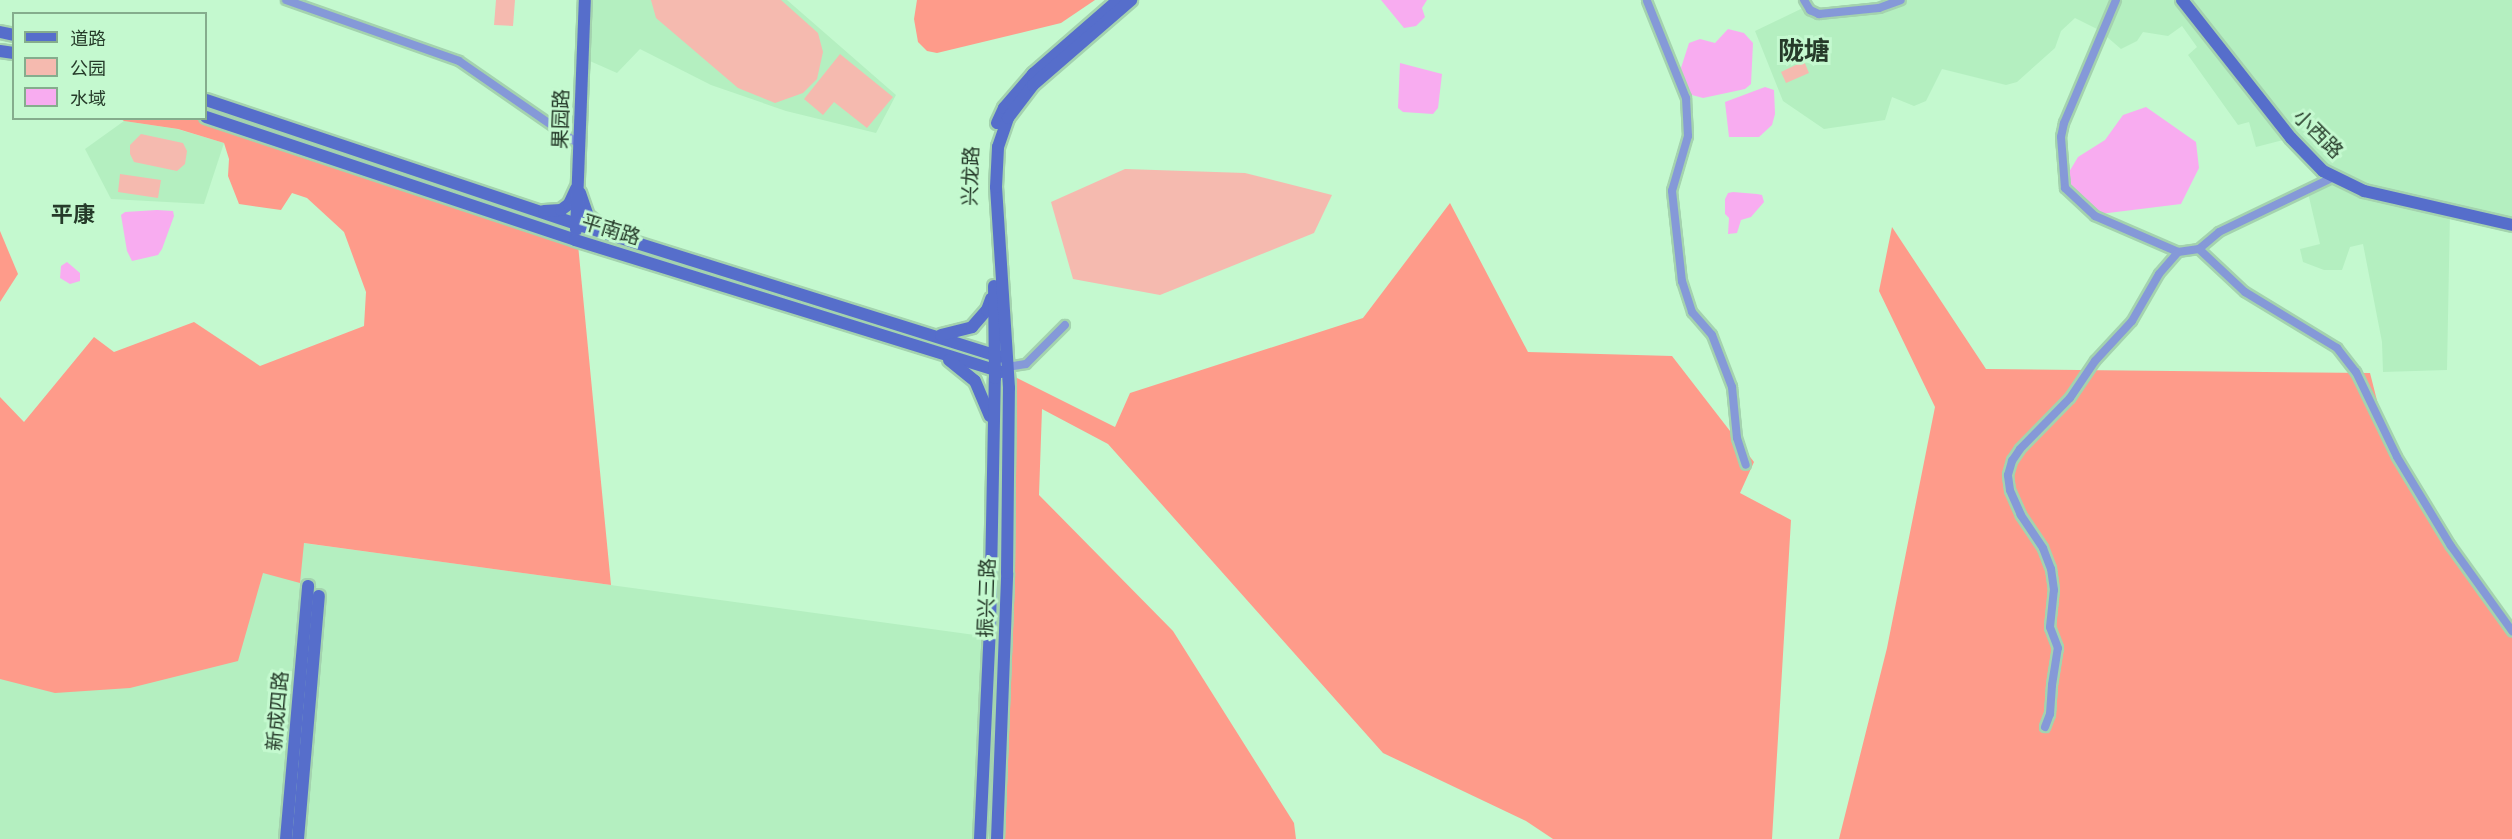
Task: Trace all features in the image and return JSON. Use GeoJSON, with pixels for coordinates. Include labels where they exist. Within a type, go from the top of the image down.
{"type":"FeatureCollection","features":[{"type":"Feature","properties":{"kind":"main road","name":"果园路"},"geometry":{"type":"LineString","coordinates":[[575,240],[585,0]]}},
{"type":"Feature","properties":{"kind":"main road","name":"兴龙路"},"geometry":{"type":"LineString","coordinates":[[1002,365],[994,292],[988,174],[994,130],[1004,108],[1033,74],[1118,0]]}},
{"type":"Feature","properties":{"kind":"main road","name":"兴龙路"},"geometry":{"type":"LineString","coordinates":[[1002,365],[996,187],[996,163],[1002,132],[1016,104],[1033,85],[1131,0]]}},
{"type":"Feature","properties":{"kind":"main road","name":"小西路"},"geometry":{"type":"LineString","coordinates":[[2182,0],[2291,138],[2323,171],[2364,191],[2512,225]]}},
{"type":"Feature","properties":{"kind":"main road","name":"平南路"},"geometry":{"type":"LineString","coordinates":[[207,100],[615,237],[937,336],[1002,365]]}},
{"type":"Feature","properties":{"kind":"main road","name":"平南路"},"geometry":{"type":"LineString","coordinates":[[207,117],[575,240],[933,350],[1002,365]]}},
{"type":"Feature","properties":{"kind":"main road"},"geometry":{"type":"LineString","coordinates":[[532,210],[561,210],[574,195],[578,182]]}},
{"type":"Feature","properties":{"kind":"main road"},"geometry":{"type":"LineString","coordinates":[[578,182],[588,216],[615,237]]}},
{"type":"Feature","properties":{"kind":"main road"},"geometry":{"type":"LineString","coordinates":[[993,424],[988,406],[975,381],[957,364],[933,350],[937,336],[972,327],[987,310],[994,292]]}},
{"type":"Feature","properties":{"kind":"main road","name":"振兴三路"},"geometry":{"type":"LineString","coordinates":[[980,839],[990,629],[993,424],[1002,365]]}},
{"type":"Feature","properties":{"kind":"main road","name":"振兴三路"},"geometry":{"type":"LineString","coordinates":[[997,839],[1007,573],[1002,365]]}},
{"type":"Feature","properties":{"kind":"main road","name":"新成四路"},"geometry":{"type":"LineString","coordinates":[[286,839],[308,586]]}},
{"type":"Feature","properties":{"kind":"main road","name":"新成四路"},"geometry":{"type":"LineString","coordinates":[[298,839],[319,596]]}},
{"type":"Feature","properties":{"kind":"street"},"geometry":{"type":"LineString","coordinates":[[286,0],[459,61],[579,144]]}},
{"type":"Feature","properties":{"kind":"street"},"geometry":{"type":"LineString","coordinates":[[1647,0],[1686,98],[1688,136],[1672,191],[1682,281],[1692,312],[1712,335],[1732,387],[1737,438],[1746,465]]}},
{"type":"Feature","properties":{"kind":"street"},"geometry":{"type":"LineString","coordinates":[[1804,0],[1810,10],[1819,14],[1879,8],[1901,0]]}},
{"type":"Feature","properties":{"kind":"street"},"geometry":{"type":"LineString","coordinates":[[2116,0],[2064,123],[2061,137],[2065,188],[2095,216],[2178,252],[2199,249],[2219,232],[2334,177]]}},
{"type":"Feature","properties":{"kind":"street"},"geometry":{"type":"LineString","coordinates":[[2199,249],[2245,292],[2337,348],[2356,372],[2397,457],[2451,546],[2512,631]]}},
{"type":"Feature","properties":{"kind":"street"},"geometry":{"type":"LineString","coordinates":[[2045,727],[2050,714],[2058,648],[2050,627],[2054,590],[2051,569],[2043,548],[2021,515],[2010,490],[2008,476],[2012,461],[2020,449],[2070,398],[2094,361],[2132,321],[2159,274],[2178,252]]}},
{"type":"Feature","properties":{"kind":"street"},"geometry":{"type":"LineString","coordinates":[[1002,365],[1026,364],[1065,325]]}},
{"type":"Feature","properties":{"kind":"shaded area"},"geometry":{"type":"Polygon","coordinates":[[[585,0],[787,0],[896,95],[876,133],[786,111],[711,85],[640,49],[617,73],[583,58],[585,0]]]}},
{"type":"Feature","properties":{"kind":"shaded area"},"geometry":{"type":"Polygon","coordinates":[[[917,0],[1095,0],[1061,23],[937,53],[927,51],[918,42],[914,19],[917,0]]]}},
{"type":"Feature","properties":{"kind":"shaded area"},"geometry":{"type":"Polygon","coordinates":[[[1901,0],[2512,0],[2512,225],[2450,212],[2447,370],[2383,372],[2382,342],[2363,244],[2350,247],[2342,270],[2324,270],[2303,262],[2300,249],[2320,244],[2308,193],[2331,180],[2291,138],[2256,147],[2249,122],[2238,125],[2188,55],[2197,47],[2182,26],[2168,36],[2143,32],[2137,41],[2121,49],[2099,30],[2075,18],[2061,31],[2055,48],[2017,82],[2006,85],[1942,69],[1926,101],[1914,106],[1892,97],[1885,120],[1824,129],[1783,101],[1755,31],[1807,6],[1819,14],[1901,0]]]}},
{"type":"Feature","properties":{"kind":"shaded area"},"geometry":{"type":"Polygon","coordinates":[[[207,100],[576,224],[611,585],[304,543],[300,583],[263,573],[238,661],[130,688],[55,693],[0,679],[0,397],[24,422],[94,337],[114,352],[194,322],[260,366],[364,326],[366,292],[344,232],[307,198],[292,193],[281,210],[239,204],[228,176],[229,159],[224,143],[178,129],[122,120],[207,120],[207,100]]]}},
{"type":"Feature","properties":{"kind":"shaded area"},"geometry":{"type":"Polygon","coordinates":[[[124,121],[177,129],[224,143],[204,204],[111,199],[85,149],[124,121]]]}},
{"type":"Feature","properties":{"kind":"shaded area"},"geometry":{"type":"Polygon","coordinates":[[[1450,203],[1528,352],[1672,356],[1754,462],[1740,493],[1791,520],[1772,839],[1553,839],[1526,821],[1383,753],[1108,444],[1042,409],[1039,495],[1173,631],[1294,823],[1296,839],[995,839],[1009,374],[1115,427],[1130,393],[1363,318],[1450,203]]]}},
{"type":"Feature","properties":{"kind":"shaded area"},"geometry":{"type":"Polygon","coordinates":[[[1892,227],[1986,369],[2370,373],[2383,424],[2512,634],[2512,839],[1839,839],[1887,648],[1935,407],[1879,291],[1892,227]]]}},
{"type":"Feature","properties":{"kind":"shaded area"},"geometry":{"type":"Polygon","coordinates":[[[0,231],[18,274],[0,302],[0,231]]]}},
{"type":"Feature","properties":{"kind":"shaded area"},"geometry":{"type":"Polygon","coordinates":[[[0,514],[303,543],[975,635],[1005,642],[995,839],[0,839],[0,514]]]}},
{"type":"Feature","properties":{"kind":"green space"},"geometry":{"type":"Polygon","coordinates":[[[496,0],[515,0],[513,26],[494,25],[496,0]]]}},
{"type":"Feature","properties":{"kind":"green space"},"geometry":{"type":"Polygon","coordinates":[[[651,0],[781,0],[818,33],[823,52],[817,79],[803,93],[775,103],[738,88],[656,18],[651,0]]]}},
{"type":"Feature","properties":{"kind":"green space"},"geometry":{"type":"Polygon","coordinates":[[[840,54],[893,97],[867,128],[834,102],[823,115],[804,99],[840,54]]]}},
{"type":"Feature","properties":{"kind":"green space"},"geometry":{"type":"Polygon","coordinates":[[[1804,61],[1809,73],[1786,83],[1781,72],[1804,61]]]}},
{"type":"Feature","properties":{"kind":"green space"},"geometry":{"type":"Polygon","coordinates":[[[141,134],[183,143],[187,151],[185,164],[177,171],[134,162],[130,154],[130,145],[141,134]]]}},
{"type":"Feature","properties":{"kind":"green space"},"geometry":{"type":"Polygon","coordinates":[[[1125,169],[1245,173],[1332,195],[1314,233],[1160,295],[1073,279],[1051,202],[1125,169]]]}},
{"type":"Feature","properties":{"kind":"green space"},"geometry":{"type":"Polygon","coordinates":[[[120,174],[161,180],[158,198],[118,192],[120,174]]]}},
{"type":"Feature","properties":{"kind":"water"},"geometry":{"type":"Polygon","coordinates":[[[1381,0],[1427,0],[1422,8],[1425,17],[1416,26],[1404,28],[1381,0]]]}},
{"type":"Feature","properties":{"kind":"water"},"geometry":{"type":"Polygon","coordinates":[[[1728,29],[1744,33],[1753,43],[1751,84],[1745,89],[1703,98],[1692,95],[1688,92],[1681,68],[1689,43],[1700,39],[1715,43],[1728,29]]]}},
{"type":"Feature","properties":{"kind":"water"},"geometry":{"type":"Polygon","coordinates":[[[1400,63],[1442,74],[1438,108],[1433,114],[1403,112],[1398,108],[1400,63]]]}},
{"type":"Feature","properties":{"kind":"water"},"geometry":{"type":"Polygon","coordinates":[[[1765,87],[1774,90],[1775,114],[1772,125],[1759,137],[1729,137],[1725,102],[1765,87]]]}},
{"type":"Feature","properties":{"kind":"water"},"geometry":{"type":"Polygon","coordinates":[[[2146,107],[2196,142],[2199,168],[2181,204],[2100,214],[2071,194],[2069,172],[2078,157],[2105,140],[2123,115],[2146,107]]]}},
{"type":"Feature","properties":{"kind":"water"},"geometry":{"type":"Polygon","coordinates":[[[1728,193],[1762,195],[1764,202],[1751,217],[1741,220],[1737,233],[1728,234],[1729,218],[1725,214],[1725,199],[1728,193]]]}},
{"type":"Feature","properties":{"kind":"water"},"geometry":{"type":"Polygon","coordinates":[[[173,211],[174,216],[162,249],[158,255],[132,261],[127,251],[121,215],[125,212],[173,211]]]}},
{"type":"Feature","properties":{"kind":"water"},"geometry":{"type":"Polygon","coordinates":[[[67,262],[80,273],[80,281],[70,284],[60,278],[61,266],[67,262]]]}},
{"type":"Feature","properties":{"kind":"district","name":"陇塘"},"geometry":{"type":"Point","coordinates":[1804,51]}},
{"type":"Feature","properties":{"kind":"district","name":"平康"},"geometry":{"type":"Point","coordinates":[73,215]}}]}
